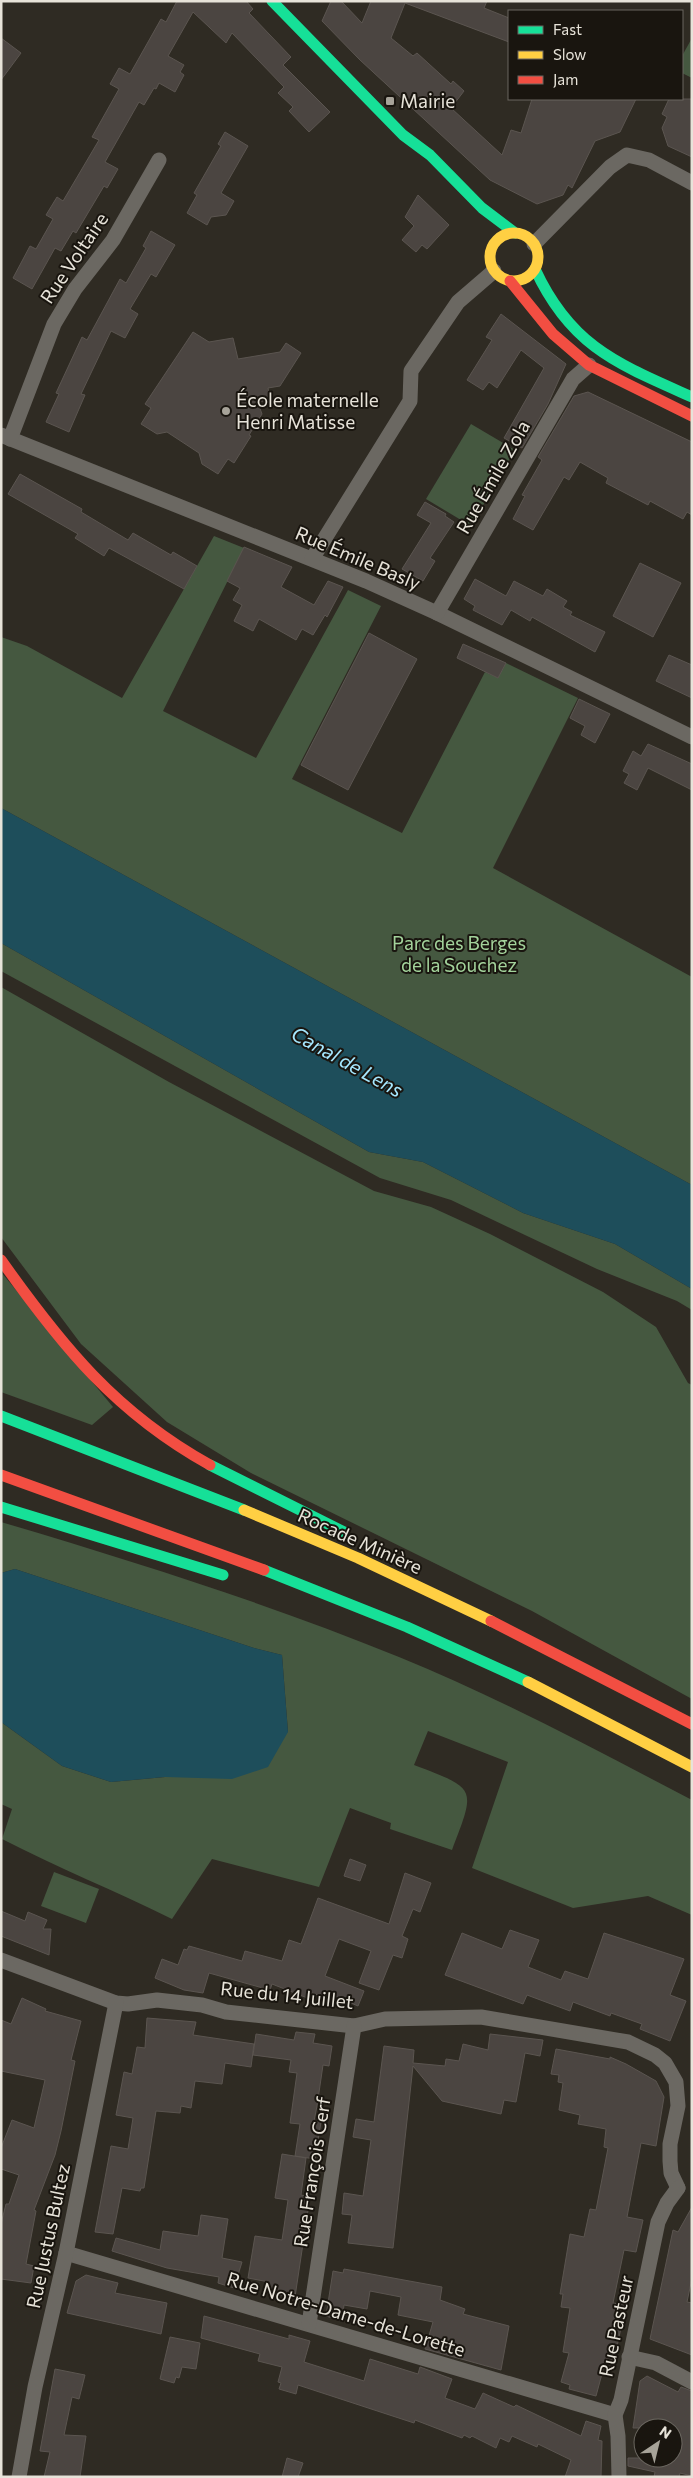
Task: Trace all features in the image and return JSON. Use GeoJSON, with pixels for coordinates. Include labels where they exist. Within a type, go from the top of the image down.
{"type":"FeatureCollection","features":[{"type":"Feature","properties":{"kind":"main road"},"geometry":{"type":"LineString","coordinates":[[272,1],[416,146],[432,156],[493,219],[514,232],[522,234],[534,244],[538,261],[535,269],[529,277],[520,281],[510,282]]}},
{"type":"Feature","properties":{"kind":"main road"},"geometry":{"type":"LineString","coordinates":[[416,146],[423,163],[473,215]]}},
{"type":"Feature","properties":{"kind":"main road"},"geometry":{"type":"LineString","coordinates":[[514,232],[491,238],[490,262],[494,271],[501,278],[510,282],[553,334],[589,365],[692,416]]}},
{"type":"Feature","properties":{"kind":"main road"},"geometry":{"type":"LineString","coordinates":[[535,269],[547,298],[565,322],[579,335],[624,366],[692,397]]}},
{"type":"Feature","properties":{"kind":"main road"},"geometry":{"type":"LineString","coordinates":[[1,1260],[66,1348],[122,1405],[140,1420],[193,1455],[241,1481],[353,1536]]}},
{"type":"Feature","properties":{"kind":"main road","name":"Rocade Minière"},"geometry":{"type":"LineString","coordinates":[[1,1416],[170,1480],[310,1537],[429,1590],[514,1631],[692,1724]]}},
{"type":"Feature","properties":{"kind":"main road"},"geometry":{"type":"LineString","coordinates":[[1,1475],[319,1592],[407,1627],[612,1722],[692,1766]]}},
{"type":"Feature","properties":{"kind":"main road"},"geometry":{"type":"LineString","coordinates":[[1,1507],[237,1579]]}},
{"type":"Feature","properties":{"kind":"main road"},"geometry":{"type":"LineString","coordinates":[[409,1568],[429,1590]]}},
{"type":"Feature","properties":{"kind":"main road"},"geometry":{"type":"LineString","coordinates":[[337,1612],[407,1627]]}},
{"type":"Feature","properties":{"kind":"street"},"geometry":{"type":"LineString","coordinates":[[534,244],[610,167],[628,155],[649,160],[692,183]]}},
{"type":"Feature","properties":{"kind":"street","name":"Rue Voltaire"},"geometry":{"type":"LineString","coordinates":[[6,437],[54,324],[75,289],[113,240],[159,160]]}},
{"type":"Feature","properties":{"kind":"street"},"geometry":{"type":"LineString","coordinates":[[312,559],[410,401],[411,371],[458,302],[494,271]]}},
{"type":"Feature","properties":{"kind":"street","name":"Rue Émile Zola"},"geometry":{"type":"LineString","coordinates":[[438,613],[573,379],[589,365]]}},
{"type":"Feature","properties":{"kind":"street","name":"Rue Émile Basly"},"geometry":{"type":"LineString","coordinates":[[6,437],[312,559],[438,613],[692,737]]}},
{"type":"Feature","properties":{"kind":"street","name":"Rue du 14 Juillet"},"geometry":{"type":"LineString","coordinates":[[1,1960],[116,2003],[128,2004],[157,2000],[202,2005],[226,2012],[354,2026],[385,2019],[482,2017],[502,2019],[637,2045],[665,2063],[676,2082]]}},
{"type":"Feature","properties":{"kind":"street","name":"Rue Justus Bultez"},"geometry":{"type":"LineString","coordinates":[[19,2477],[35,2387],[66,2253],[116,2003]]}},
{"type":"Feature","properties":{"kind":"street","name":"Rue François Cerf"},"geometry":{"type":"LineString","coordinates":[[309,2324],[354,2026]]}},
{"type":"Feature","properties":{"kind":"street","name":"Rue Pasteur"},"geometry":{"type":"LineString","coordinates":[[619,2477],[618,2436],[615,2415],[621,2400],[658,2222],[666,2203],[685,2188],[671,2173],[670,2156],[678,2106],[676,2082]]}},
{"type":"Feature","properties":{"kind":"street","name":"Rue Notre-Dame-de-Lorette"},"geometry":{"type":"LineString","coordinates":[[66,2253],[615,2415]]}},
{"type":"Feature","properties":{"kind":"street"},"geometry":{"type":"LineString","coordinates":[[629,2357],[656,2363],[692,2382]]}},
{"type":"Feature","properties":{"kind":"green space"},"geometry":{"type":"Polygon","coordinates":[[[692,38],[692,78],[683,74],[683,54],[692,38]]]}},
{"type":"Feature","properties":{"kind":"green space"},"geometry":{"type":"Polygon","coordinates":[[[471,424],[515,450],[471,526],[426,499],[471,424]]]}},
{"type":"Feature","properties":{"kind":"green space","name":"Parc des Berges de la Souchez"},"geometry":{"type":"Polygon","coordinates":[[[214,536],[244,548],[163,711],[256,758],[348,590],[381,606],[292,779],[402,833],[485,672],[498,678],[506,663],[578,698],[493,868],[692,977],[692,1185],[1,808],[1,637],[27,646],[122,698],[214,536]]]}},
{"type":"Feature","properties":{"kind":"green space"},"geometry":{"type":"Polygon","coordinates":[[[1,943],[369,1152],[423,1162],[523,1213],[615,1244],[692,1289],[692,1310],[677,1301],[597,1269],[451,1200],[380,1178],[1,971],[1,943]]]}},
{"type":"Feature","properties":{"kind":"green space"},"geometry":{"type":"Polygon","coordinates":[[[1,987],[169,1082],[374,1191],[431,1207],[490,1234],[603,1292],[656,1327],[688,1383],[692,1385],[692,1699],[532,1611],[251,1473],[167,1422],[81,1344],[1,1237],[1,987]]]}},
{"type":"Feature","properties":{"kind":"green space"},"geometry":{"type":"Polygon","coordinates":[[[1,1272],[113,1407],[92,1425],[1,1392],[1,1272]]]}},
{"type":"Feature","properties":{"kind":"green space"},"geometry":{"type":"Polygon","coordinates":[[[1,1522],[202,1585],[301,1619],[399,1657],[511,1707],[692,1800],[692,1915],[648,1896],[573,1908],[472,1868],[508,1762],[428,1731],[414,1765],[450,1780],[460,1786],[466,1793],[465,1814],[452,1850],[390,1829],[391,1823],[350,1808],[319,1887],[212,1859],[172,1919],[2,1839],[12,1809],[1,1804],[1,1722],[62,1766],[111,1782],[165,1777],[288,1732],[282,1655],[254,1648],[15,1569],[1,1573],[1,1522]]]}},
{"type":"Feature","properties":{"kind":"green space"},"geometry":{"type":"Polygon","coordinates":[[[54,1872],[99,1889],[86,1923],[41,1906],[54,1872]]]}},
{"type":"Feature","properties":{"kind":"water","name":"Canal de Lens"},"geometry":{"type":"Polygon","coordinates":[[[1,808],[692,1185],[692,1289],[615,1244],[523,1213],[423,1162],[369,1152],[1,943],[1,808]]]}},
{"type":"Feature","properties":{"kind":"water"},"geometry":{"type":"Polygon","coordinates":[[[15,1569],[254,1648],[282,1655],[288,1732],[268,1767],[232,1779],[165,1777],[111,1782],[62,1766],[1,1722],[1,1573],[15,1569]]]}},
{"type":"Feature","properties":{"kind":"building"},"geometry":{"type":"Polygon","coordinates":[[[177,1],[246,1],[253,9],[249,13],[291,57],[283,65],[330,112],[309,132],[289,111],[293,107],[278,93],[284,87],[232,33],[226,43],[193,12],[168,56],[184,65],[180,72],[184,75],[175,92],[159,83],[144,105],[139,102],[105,162],[118,169],[107,188],[104,186],[76,233],[73,231],[61,251],[55,248],[32,289],[13,278],[30,246],[36,249],[53,219],[46,215],[57,197],[63,201],[99,140],[92,137],[119,89],[110,84],[119,68],[130,74],[161,19],[166,22],[177,1]]]}},
{"type":"Feature","properties":{"kind":"building"},"geometry":{"type":"Polygon","coordinates":[[[331,1],[341,1],[362,23],[371,1],[487,1],[484,8],[508,18],[508,42],[405,3],[391,38],[413,56],[417,53],[451,84],[453,81],[464,91],[451,108],[502,155],[511,130],[521,133],[532,100],[636,100],[620,132],[595,141],[572,188],[568,185],[563,195],[537,204],[490,180],[360,60],[322,21],[331,1]]]}},
{"type":"Feature","properties":{"kind":"building"},"geometry":{"type":"Polygon","coordinates":[[[1,38],[21,53],[1,80],[1,38]]]}},
{"type":"Feature","properties":{"kind":"building"},"geometry":{"type":"Polygon","coordinates":[[[692,99],[692,157],[668,146],[662,128],[667,117],[662,114],[669,100],[692,99]]]}},
{"type":"Feature","properties":{"kind":"building"},"geometry":{"type":"Polygon","coordinates":[[[225,132],[248,146],[221,193],[234,201],[226,215],[211,217],[207,225],[187,213],[197,195],[194,193],[221,146],[218,144],[225,132]]]}},
{"type":"Feature","properties":{"kind":"building"},"geometry":{"type":"Polygon","coordinates":[[[418,195],[449,225],[427,249],[422,245],[416,252],[402,240],[414,226],[405,217],[418,195]]]}},
{"type":"Feature","properties":{"kind":"building"},"geometry":{"type":"Polygon","coordinates":[[[151,231],[175,245],[156,277],[151,274],[130,309],[138,314],[125,338],[111,331],[81,394],[85,395],[69,432],[46,422],[59,394],[56,393],[82,337],[87,340],[120,279],[126,283],[146,248],[143,246],[151,231]]]}},
{"type":"Feature","properties":{"kind":"building"},"geometry":{"type":"Polygon","coordinates":[[[501,314],[566,364],[548,404],[522,448],[504,438],[544,368],[521,350],[497,388],[489,382],[483,390],[467,380],[492,340],[486,337],[501,314]]]}},
{"type":"Feature","properties":{"kind":"building"},"geometry":{"type":"Polygon","coordinates":[[[193,332],[209,342],[233,338],[238,359],[280,352],[286,343],[301,353],[280,386],[268,388],[270,398],[258,403],[262,414],[249,435],[251,436],[234,463],[228,459],[218,474],[202,464],[199,453],[167,432],[157,434],[141,424],[151,408],[145,404],[193,332]]]}},
{"type":"Feature","properties":{"kind":"building"},"geometry":{"type":"Polygon","coordinates":[[[588,392],[692,442],[692,515],[687,512],[683,519],[650,501],[648,505],[606,483],[608,478],[580,462],[569,480],[564,477],[533,530],[513,519],[525,496],[522,495],[542,460],[538,457],[574,396],[588,392]]]}},
{"type":"Feature","properties":{"kind":"building"},"geometry":{"type":"Polygon","coordinates":[[[20,474],[82,509],[81,512],[128,540],[133,533],[171,555],[173,552],[197,566],[184,589],[109,548],[104,556],[75,538],[78,534],[8,494],[20,474]]]}},
{"type":"Feature","properties":{"kind":"building"},"geometry":{"type":"Polygon","coordinates":[[[425,502],[446,514],[445,516],[454,522],[430,558],[435,561],[423,581],[402,569],[431,523],[417,515],[425,502]]]}},
{"type":"Feature","properties":{"kind":"building"},"geometry":{"type":"Polygon","coordinates":[[[244,547],[292,567],[281,587],[314,605],[328,581],[343,587],[327,617],[325,615],[313,635],[302,629],[296,640],[259,619],[253,631],[234,621],[242,605],[233,600],[240,588],[227,581],[244,547]]]}},
{"type":"Feature","properties":{"kind":"building"},"geometry":{"type":"Polygon","coordinates":[[[640,563],[681,583],[653,637],[613,616],[640,563]]]}},
{"type":"Feature","properties":{"kind":"building"},"geometry":{"type":"Polygon","coordinates":[[[475,579],[506,596],[514,581],[543,596],[547,589],[567,601],[563,607],[572,612],[570,615],[605,632],[595,652],[532,617],[530,621],[511,610],[502,625],[473,610],[475,606],[464,599],[475,579]]]}},
{"type":"Feature","properties":{"kind":"building"},"geometry":{"type":"Polygon","coordinates":[[[369,633],[417,659],[348,790],[301,765],[369,633]]]}},
{"type":"Feature","properties":{"kind":"building"},"geometry":{"type":"Polygon","coordinates":[[[463,644],[506,663],[498,678],[457,658],[463,644]]]}},
{"type":"Feature","properties":{"kind":"building"},"geometry":{"type":"Polygon","coordinates":[[[669,655],[692,665],[692,698],[656,681],[669,655]]]}},
{"type":"Feature","properties":{"kind":"building"},"geometry":{"type":"Polygon","coordinates":[[[579,699],[610,714],[595,743],[581,735],[585,726],[570,718],[579,699]]]}},
{"type":"Feature","properties":{"kind":"building"},"geometry":{"type":"Polygon","coordinates":[[[648,744],[692,764],[692,790],[648,768],[637,790],[624,783],[629,774],[623,771],[633,751],[641,756],[648,744]]]}},
{"type":"Feature","properties":{"kind":"building"},"geometry":{"type":"Polygon","coordinates":[[[350,1859],[366,1865],[360,1881],[344,1876],[350,1859]]]}},
{"type":"Feature","properties":{"kind":"building"},"geometry":{"type":"Polygon","coordinates":[[[405,1873],[431,1883],[420,1912],[413,1909],[402,1936],[408,1939],[402,1958],[393,1955],[379,1990],[359,1983],[371,1951],[339,1939],[325,1976],[364,1991],[358,2006],[330,1994],[328,1998],[312,1993],[310,1999],[272,1984],[270,1990],[209,1973],[203,1993],[184,1990],[155,1978],[162,1959],[178,1965],[184,1949],[187,1950],[189,1946],[242,1961],[245,1951],[282,1961],[289,1940],[301,1944],[318,1898],[389,1924],[405,1873]]]}},
{"type":"Feature","properties":{"kind":"building"},"geometry":{"type":"Polygon","coordinates":[[[1,1911],[25,1921],[28,1912],[47,1920],[43,1929],[51,1929],[49,1955],[1,1936],[1,1911]]]}},
{"type":"Feature","properties":{"kind":"building"},"geometry":{"type":"Polygon","coordinates":[[[510,1930],[539,1940],[528,1967],[561,1980],[565,1971],[588,1979],[604,1933],[684,1959],[670,1995],[686,2001],[670,2041],[640,2029],[642,2024],[611,2013],[610,2016],[573,2002],[570,2011],[527,1995],[523,2004],[445,1975],[462,1933],[502,1949],[510,1930]]]}},
{"type":"Feature","properties":{"kind":"building"},"geometry":{"type":"Polygon","coordinates":[[[22,1998],[46,2009],[45,2011],[81,2021],[71,2060],[75,2061],[61,2131],[55,2155],[34,2210],[36,2211],[26,2264],[34,2266],[31,2283],[1,2279],[1,2224],[6,2204],[9,2204],[19,2175],[1,2169],[1,2148],[12,2120],[34,2128],[45,2080],[1,2071],[1,2020],[11,2024],[22,1998]]]}},
{"type":"Feature","properties":{"kind":"building"},"geometry":{"type":"Polygon","coordinates":[[[147,2018],[196,2022],[193,2035],[254,2044],[251,2067],[225,2063],[222,2084],[195,2081],[191,2108],[181,2106],[180,2113],[156,2111],[144,2188],[141,2188],[140,2191],[122,2188],[113,2234],[95,2232],[111,2146],[128,2149],[133,2118],[116,2115],[124,2072],[132,2074],[137,2047],[145,2048],[147,2018]]]}},
{"type":"Feature","properties":{"kind":"building"},"geometry":{"type":"Polygon","coordinates":[[[296,2032],[315,2034],[313,2043],[332,2046],[329,2066],[323,2065],[314,2121],[321,2122],[315,2159],[295,2156],[300,2124],[290,2123],[297,2073],[289,2072],[291,2060],[253,2055],[256,2034],[294,2040],[296,2032]]]}},
{"type":"Feature","properties":{"kind":"building"},"geometry":{"type":"Polygon","coordinates":[[[490,2034],[543,2040],[540,2056],[525,2053],[516,2102],[504,2100],[501,2114],[442,2101],[413,2066],[393,2248],[348,2243],[352,2215],[342,2214],[344,2193],[363,2196],[371,2140],[353,2137],[356,2119],[374,2122],[384,2046],[414,2050],[413,2063],[445,2066],[446,2059],[459,2061],[463,2044],[488,2050],[490,2034]]]}},
{"type":"Feature","properties":{"kind":"building"},"geometry":{"type":"Polygon","coordinates":[[[556,2049],[610,2059],[610,2057],[626,2064],[656,2081],[664,2097],[656,2146],[641,2143],[627,2217],[643,2220],[636,2252],[624,2250],[613,2303],[626,2305],[614,2360],[606,2359],[596,2396],[569,2389],[570,2385],[561,2382],[569,2353],[563,2352],[570,2308],[561,2307],[563,2294],[560,2294],[570,2234],[584,2237],[590,2209],[596,2210],[608,2148],[604,2147],[606,2129],[578,2124],[580,2115],[559,2110],[563,2083],[558,2082],[559,2075],[551,2074],[556,2049]]]}},
{"type":"Feature","properties":{"kind":"building"},"geometry":{"type":"Polygon","coordinates":[[[282,2154],[306,2158],[301,2195],[310,2197],[295,2297],[274,2294],[275,2291],[268,2290],[269,2282],[248,2278],[255,2236],[282,2240],[288,2200],[275,2198],[282,2154]]]}},
{"type":"Feature","properties":{"kind":"building"},"geometry":{"type":"Polygon","coordinates":[[[692,2207],[692,2278],[687,2302],[692,2303],[692,2355],[650,2339],[673,2230],[678,2232],[692,2207]]]}},
{"type":"Feature","properties":{"kind":"building"},"geometry":{"type":"Polygon","coordinates":[[[201,2215],[228,2219],[222,2258],[242,2262],[234,2288],[218,2283],[219,2277],[167,2268],[112,2251],[116,2238],[160,2250],[163,2231],[198,2236],[201,2215]]]}},
{"type":"Feature","properties":{"kind":"building"},"geometry":{"type":"Polygon","coordinates":[[[344,2269],[442,2287],[440,2300],[465,2309],[463,2314],[509,2326],[501,2370],[425,2349],[433,2322],[398,2315],[401,2297],[370,2291],[367,2309],[344,2305],[342,2321],[326,2316],[333,2271],[343,2273],[344,2269]]]}},
{"type":"Feature","properties":{"kind":"building"},"geometry":{"type":"Polygon","coordinates":[[[86,2275],[118,2283],[115,2293],[167,2303],[161,2334],[67,2313],[76,2281],[86,2275]]]}},
{"type":"Feature","properties":{"kind":"building"},"geometry":{"type":"Polygon","coordinates":[[[204,2316],[289,2339],[289,2335],[310,2341],[304,2362],[364,2381],[370,2359],[418,2374],[420,2367],[452,2379],[445,2398],[475,2409],[483,2393],[514,2407],[516,2405],[581,2436],[586,2421],[601,2426],[598,2440],[602,2441],[601,2477],[565,2477],[571,2460],[538,2444],[537,2447],[512,2436],[509,2442],[500,2438],[496,2448],[472,2436],[470,2438],[464,2435],[462,2438],[415,2420],[414,2423],[298,2385],[296,2394],[279,2389],[281,2383],[278,2382],[282,2367],[258,2361],[260,2354],[201,2338],[204,2316]]]}},
{"type":"Feature","properties":{"kind":"building"},"geometry":{"type":"Polygon","coordinates":[[[170,2337],[200,2343],[196,2369],[182,2367],[179,2378],[176,2377],[174,2383],[160,2379],[170,2337]]]}},
{"type":"Feature","properties":{"kind":"building"},"geometry":{"type":"Polygon","coordinates":[[[55,2369],[85,2375],[79,2399],[72,2397],[64,2435],[86,2436],[80,2477],[44,2477],[50,2452],[40,2451],[55,2369]]]}},
{"type":"Feature","properties":{"kind":"building"},"geometry":{"type":"Polygon","coordinates":[[[647,2376],[678,2392],[681,2387],[692,2391],[692,2476],[680,2473],[679,2477],[654,2477],[655,2472],[637,2468],[683,2468],[683,2418],[634,2418],[640,2381],[647,2376]]]}},
{"type":"Feature","properties":{"kind":"building"},"geometry":{"type":"Polygon","coordinates":[[[287,2458],[303,2463],[298,2477],[282,2477],[287,2458]]]}},
{"type":"Feature","properties":{"kind":"building"},"geometry":{"type":"Polygon","coordinates":[[[628,2458],[633,2458],[633,2467],[628,2466],[628,2458]]]}},
{"type":"Feature","properties":{"kind":"traffic: fast"},"geometry":{"type":"LineString","coordinates":[[272,1],[403,135],[430,155],[482,208],[515,233]]}},
{"type":"Feature","properties":{"kind":"traffic: fast"},"geometry":{"type":"LineString","coordinates":[[535,269],[549,296],[564,317],[599,350],[619,363],[692,397]]}},
{"type":"Feature","properties":{"kind":"traffic: fast"},"geometry":{"type":"LineString","coordinates":[[1,1416],[244,1510]]}},
{"type":"Feature","properties":{"kind":"traffic: fast"},"geometry":{"type":"LineString","coordinates":[[210,1465],[344,1532]]}},
{"type":"Feature","properties":{"kind":"traffic: fast"},"geometry":{"type":"LineString","coordinates":[[1,1507],[223,1575]]}},
{"type":"Feature","properties":{"kind":"traffic: fast"},"geometry":{"type":"LineString","coordinates":[[264,1570],[407,1627],[528,1682]]}},
{"type":"Feature","properties":{"kind":"traffic: slow"},"geometry":{"type":"LineString","coordinates":[[509,233],[519,233],[528,237],[534,243],[538,257],[534,271],[528,277],[519,281],[509,281],[500,277],[494,271],[490,262],[490,252],[494,243],[500,237],[509,233]]}},
{"type":"Feature","properties":{"kind":"traffic: slow"},"geometry":{"type":"LineString","coordinates":[[244,1510],[358,1558],[491,1621]]}},
{"type":"Feature","properties":{"kind":"traffic: slow"},"geometry":{"type":"LineString","coordinates":[[528,1682],[692,1767]]}},
{"type":"Feature","properties":{"kind":"traffic: jam"},"geometry":{"type":"LineString","coordinates":[[510,281],[553,334],[589,365],[692,416]]}},
{"type":"Feature","properties":{"kind":"traffic: jam"},"geometry":{"type":"LineString","coordinates":[[1,1260],[46,1321],[93,1375],[146,1423],[210,1465]]}},
{"type":"Feature","properties":{"kind":"traffic: jam"},"geometry":{"type":"LineString","coordinates":[[1,1475],[264,1570]]}},
{"type":"Feature","properties":{"kind":"traffic: jam"},"geometry":{"type":"LineString","coordinates":[[491,1621],[692,1724]]}},
{"type":"Feature","properties":{"kind":"place","name":"Mairie"},"geometry":{"type":"Point","coordinates":[390,101]}},
{"type":"Feature","properties":{"kind":"place","name":"École maternelle Henri Matisse"},"geometry":{"type":"Point","coordinates":[226,411]}}]}
